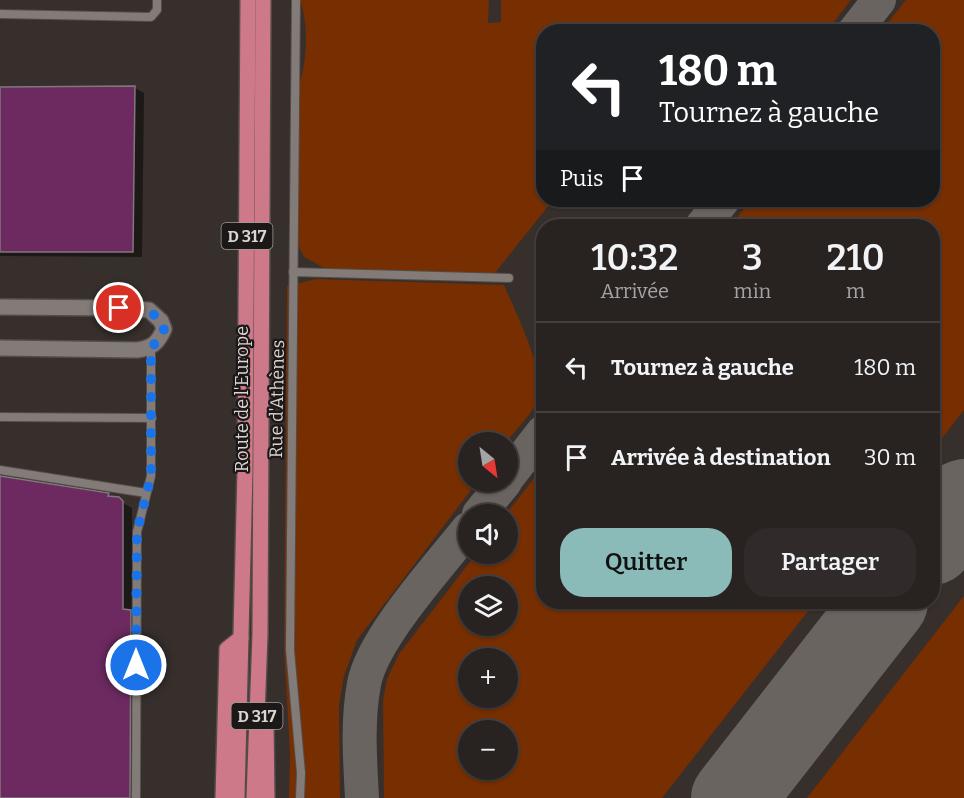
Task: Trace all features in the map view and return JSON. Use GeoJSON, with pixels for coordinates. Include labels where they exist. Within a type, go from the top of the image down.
{"type":"FeatureCollection","features":[{"type":"Feature","properties":{"kind":"main road","name":"Route de l'Europe"},"geometry":{"type":"LineString","coordinates":[[237,798],[245,460],[248,0]]}},
{"type":"Feature","properties":{"kind":"main road","name":"Route de l'Europe"},"geometry":{"type":"LineString","coordinates":[[254,798],[260,634],[263,0]]}},
{"type":"Feature","properties":{"kind":"main road"},"geometry":{"type":"LineString","coordinates":[[260,634],[265,647],[267,798]]}},
{"type":"Feature","properties":{"kind":"main road"},"geometry":{"type":"LineString","coordinates":[[223,798],[227,649],[241,638]]}},
{"type":"Feature","properties":{"kind":"street"},"geometry":{"type":"LineString","coordinates":[[0,307],[150,310],[161,321],[164,329],[151,348],[137,350],[0,348]]}},
{"type":"Feature","properties":{"kind":"lane"},"geometry":{"type":"LineString","coordinates":[[0,14],[151,17],[157,10],[157,0]]}},
{"type":"Feature","properties":{"kind":"lane","name":"Rue d'Athènes"},"geometry":{"type":"LineString","coordinates":[[296,0],[290,651],[301,773],[300,798]]}},
{"type":"Feature","properties":{"kind":"lane"},"geometry":{"type":"LineString","coordinates":[[293,272],[509,278]]}},
{"type":"Feature","properties":{"kind":"lane"},"geometry":{"type":"LineString","coordinates":[[136,798],[137,532],[151,476],[151,348]]}},
{"type":"Feature","properties":{"kind":"lane"},"geometry":{"type":"LineString","coordinates":[[0,417],[152,418]]}},
{"type":"Feature","properties":{"kind":"lane"},"geometry":{"type":"LineString","coordinates":[[0,470],[146,493]]}},
{"type":"Feature","properties":{"kind":"shaded area"},"geometry":{"type":"Polygon","coordinates":[[[300,0],[489,0],[488,23],[501,22],[501,0],[851,0],[832,24],[536,24],[536,207],[547,207],[495,273],[326,269],[304,257],[298,245],[299,86],[306,43],[300,0]]]}},
{"type":"Feature","properties":{"kind":"shaded area"},"geometry":{"type":"Polygon","coordinates":[[[906,0],[964,0],[964,410],[940,441],[940,219],[736,219],[745,207],[940,207],[940,24],[887,24],[906,0]]]}},
{"type":"Feature","properties":{"kind":"shaded area"},"geometry":{"type":"Polygon","coordinates":[[[316,279],[504,285],[535,362],[536,404],[514,432],[458,432],[458,492],[469,492],[458,504],[357,640],[344,676],[339,705],[340,798],[289,798],[290,754],[284,649],[287,286],[316,279]]]}},
{"type":"Feature","properties":{"kind":"shaded area"},"geometry":{"type":"Polygon","coordinates":[[[536,476],[536,609],[810,609],[662,798],[384,798],[383,700],[387,679],[399,654],[458,577],[458,636],[518,636],[518,576],[459,576],[468,564],[518,564],[518,504],[514,504],[536,476]]]}},
{"type":"Feature","properties":{"kind":"shaded area"},"geometry":{"type":"Polygon","coordinates":[[[964,596],[964,798],[807,798],[964,596]]]}},
{"type":"Feature","properties":{"kind":"building"},"geometry":{"type":"Polygon","coordinates":[[[135,86],[133,252],[0,252],[0,87],[135,86]]]}},
{"type":"Feature","properties":{"kind":"building"},"geometry":{"type":"Polygon","coordinates":[[[0,476],[109,493],[108,496],[119,497],[123,501],[123,609],[131,610],[130,798],[0,798],[0,476]]]}},
{"type":"Feature","properties":{"kind":"taxiway"},"geometry":{"type":"LineString","coordinates":[[860,24],[879,0]]}},
{"type":"Feature","properties":{"kind":"taxiway"},"geometry":{"type":"LineString","coordinates":[[708,219],[717,207]]}},
{"type":"Feature","properties":{"kind":"taxiway"},"geometry":{"type":"LineString","coordinates":[[518,464],[536,441]]}},
{"type":"Feature","properties":{"kind":"taxiway"},"geometry":{"type":"LineString","coordinates":[[487,504],[497,492]]}},
{"type":"Feature","properties":{"kind":"taxiway"},"geometry":{"type":"LineString","coordinates":[[362,798],[360,712],[364,684],[370,666],[393,625],[424,582],[458,541]]}},
{"type":"Feature","properties":{"kind":"runway"},"geometry":{"type":"LineString","coordinates":[[940,532],[964,501]]}},
{"type":"Feature","properties":{"kind":"runway"},"geometry":{"type":"LineString","coordinates":[[733,798],[881,609]]}},
{"type":"Feature","properties":{"kind":"route"},"geometry":{"type":"LineString","coordinates":[[119,308],[150,310],[161,321],[164,329],[151,348],[151,476],[137,532],[136,665]]}}]}
